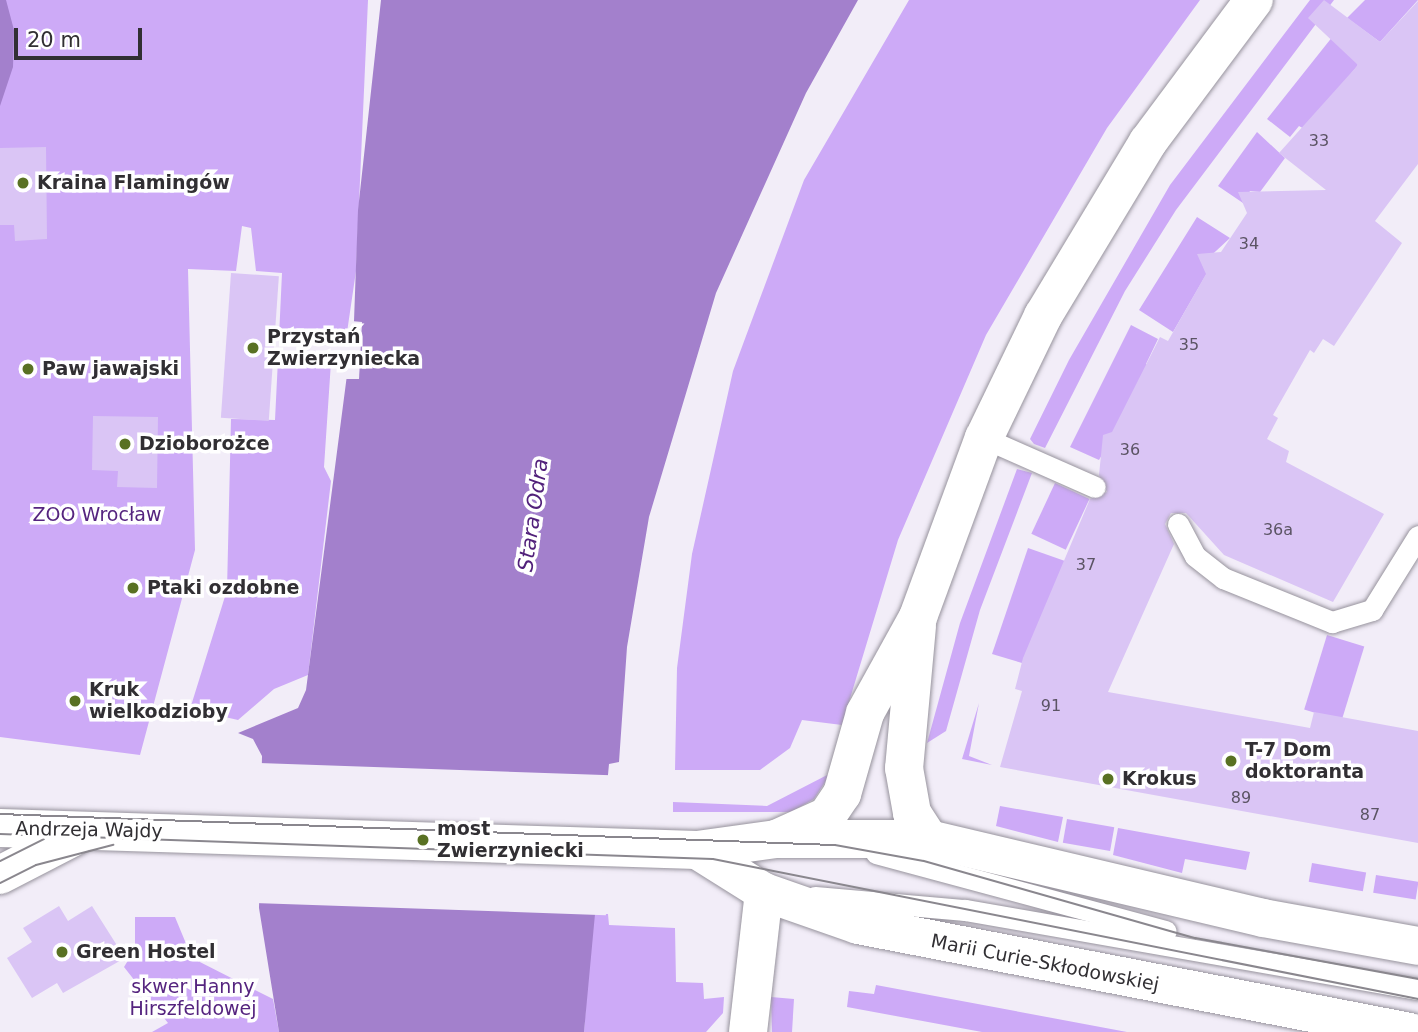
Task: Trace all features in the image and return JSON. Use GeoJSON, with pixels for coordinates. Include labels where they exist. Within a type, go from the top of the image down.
{"type":"FeatureCollection","features":[{"type":"Feature","properties":{"kind":"main road"},"geometry":{"type":"LineString","coordinates":[[776,839],[827,816],[842,794],[865,713],[918,617],[984,438],[1106,206],[1254,0]]}},
{"type":"Feature","properties":{"kind":"main road"},"geometry":{"type":"LineString","coordinates":[[918,617],[904,768],[912,813],[929,839]]}},
{"type":"Feature","properties":{"kind":"main road","name":"Andrzeja Wajdy"},"geometry":{"type":"LineString","coordinates":[[0,828],[684,849]]}},
{"type":"Feature","properties":{"kind":"main road"},"geometry":{"type":"LineString","coordinates":[[0,875],[84,832]]}},
{"type":"Feature","properties":{"kind":"main road"},"geometry":{"type":"LineString","coordinates":[[684,849],[776,839],[929,839],[1249,915],[1418,946]]}},
{"type":"Feature","properties":{"kind":"main road","name":"Marii Curie-Skłodowskiej"},"geometry":{"type":"LineString","coordinates":[[684,849],[808,912],[944,945],[1410,1032]]}},
{"type":"Feature","properties":{"kind":"main road"},"geometry":{"type":"LineString","coordinates":[[748,1032],[764,892]]}},
{"type":"Feature","properties":{"kind":"lane"},"geometry":{"type":"LineString","coordinates":[[984,438],[1095,487]]}},
{"type":"Feature","properties":{"kind":"lane"},"geometry":{"type":"LineString","coordinates":[[1178,524],[1195,556],[1223,579],[1332,622],[1372,610],[1418,536]]}},
{"type":"Feature","properties":{"kind":"lane"},"geometry":{"type":"LineString","coordinates":[[776,839],[920,862],[1259,958]]}},
{"type":"Feature","properties":{"kind":"lane"},"geometry":{"type":"LineString","coordinates":[[764,892],[965,910],[1259,958],[1418,989]]}},
{"type":"Feature","properties":{"kind":"green space","name":"ZOO Wrocław"},"geometry":{"type":"Polygon","coordinates":[[[0,0],[368,0],[356,271],[345,346],[279,337],[282,273],[256,271],[251,228],[242,226],[236,271],[188,269],[195,550],[140,755],[0,737],[0,0]]]}},
{"type":"Feature","properties":{"kind":"green space"},"geometry":{"type":"Polygon","coordinates":[[[909,0],[1200,0],[1107,128],[986,335],[898,540],[842,725],[802,720],[790,748],[760,770],[675,770],[677,668],[692,554],[733,371],[804,180],[909,0]]]}},
{"type":"Feature","properties":{"kind":"green space"},"geometry":{"type":"Polygon","coordinates":[[[1310,0],[1334,0],[1176,210],[1125,291],[1045,448],[1034,444],[1030,439],[1069,360],[1170,185],[1310,0]]]}},
{"type":"Feature","properties":{"kind":"green space"},"geometry":{"type":"Polygon","coordinates":[[[1365,0],[1418,0],[1380,42],[1347,18],[1365,0]]]}},
{"type":"Feature","properties":{"kind":"green space"},"geometry":{"type":"Polygon","coordinates":[[[1337,31],[1358,65],[1306,130],[1299,126],[1290,137],[1267,119],[1337,31]]]}},
{"type":"Feature","properties":{"kind":"green space"},"geometry":{"type":"Polygon","coordinates":[[[1257,132],[1285,158],[1260,192],[1250,191],[1243,203],[1218,186],[1257,132]]]}},
{"type":"Feature","properties":{"kind":"green space"},"geometry":{"type":"Polygon","coordinates":[[[1197,217],[1230,238],[1202,264],[1207,273],[1173,332],[1139,310],[1197,217]]]}},
{"type":"Feature","properties":{"kind":"green space"},"geometry":{"type":"Polygon","coordinates":[[[1131,325],[1158,339],[1146,364],[1152,368],[1099,460],[1070,447],[1131,325]]]}},
{"type":"Feature","properties":{"kind":"green space"},"geometry":{"type":"Polygon","coordinates":[[[278,359],[331,362],[324,467],[331,481],[308,675],[274,689],[238,720],[190,709],[227,590],[231,419],[275,420],[278,359]]]}},
{"type":"Feature","properties":{"kind":"green space"},"geometry":{"type":"Polygon","coordinates":[[[1017,469],[1032,473],[980,610],[946,731],[927,743],[960,623],[1017,469]]]}},
{"type":"Feature","properties":{"kind":"green space"},"geometry":{"type":"Polygon","coordinates":[[[1055,483],[1089,499],[1066,550],[1031,534],[1055,483]]]}},
{"type":"Feature","properties":{"kind":"green space"},"geometry":{"type":"Polygon","coordinates":[[[1028,548],[1065,561],[1022,663],[992,654],[1028,548]]]}},
{"type":"Feature","properties":{"kind":"green space"},"geometry":{"type":"Polygon","coordinates":[[[1327,635],[1364,646],[1341,721],[1304,710],[1327,635]]]}},
{"type":"Feature","properties":{"kind":"green space"},"geometry":{"type":"Polygon","coordinates":[[[979,703],[969,756],[992,765],[962,759],[979,703]]]}},
{"type":"Feature","properties":{"kind":"green space"},"geometry":{"type":"Polygon","coordinates":[[[831,773],[814,799],[791,812],[673,812],[673,802],[767,806],[831,773]]]}},
{"type":"Feature","properties":{"kind":"green space"},"geometry":{"type":"Polygon","coordinates":[[[1000,806],[1063,817],[1058,842],[996,826],[1000,806]]]}},
{"type":"Feature","properties":{"kind":"green space"},"geometry":{"type":"Polygon","coordinates":[[[1067,819],[1114,827],[1110,851],[1063,843],[1067,819]]]}},
{"type":"Feature","properties":{"kind":"green space"},"geometry":{"type":"Polygon","coordinates":[[[1118,828],[1250,852],[1246,870],[1185,859],[1182,873],[1113,855],[1118,828]]]}},
{"type":"Feature","properties":{"kind":"green space"},"geometry":{"type":"Polygon","coordinates":[[[1312,863],[1366,873],[1363,891],[1309,882],[1312,863]]]}},
{"type":"Feature","properties":{"kind":"green space"},"geometry":{"type":"Polygon","coordinates":[[[1376,875],[1418,882],[1416,900],[1373,893],[1376,875]]]}},
{"type":"Feature","properties":{"kind":"green space"},"geometry":{"type":"Polygon","coordinates":[[[592,914],[608,914],[609,925],[675,928],[676,982],[703,983],[704,999],[724,997],[723,1013],[706,1032],[584,1032],[592,914]]]}},
{"type":"Feature","properties":{"kind":"green space","name":"skwer Hanny Hirszfeldowej"},"geometry":{"type":"Polygon","coordinates":[[[135,917],[175,917],[192,958],[273,999],[279,1032],[152,1032],[168,1023],[124,967],[135,949],[135,917]]]}},
{"type":"Feature","properties":{"kind":"green space"},"geometry":{"type":"Polygon","coordinates":[[[876,985],[1127,1032],[982,1032],[847,1007],[849,991],[874,994],[876,985]]]}},
{"type":"Feature","properties":{"kind":"green space"},"geometry":{"type":"Polygon","coordinates":[[[771,997],[794,999],[792,1032],[772,1032],[771,997]]]}},
{"type":"Feature","properties":{"kind":"water"},"geometry":{"type":"Polygon","coordinates":[[[0,0],[6,0],[14,30],[13,67],[0,106],[0,0]]]}},
{"type":"Feature","properties":{"kind":"water","name":"Stara Odra"},"geometry":{"type":"Polygon","coordinates":[[[381,0],[858,0],[806,93],[716,293],[649,517],[627,647],[619,762],[609,764],[584,1032],[279,1032],[259,908],[262,756],[253,739],[238,733],[298,708],[306,690],[354,321],[358,210],[381,0]]]}},
{"type":"Feature","properties":{"kind":"pier"},"geometry":{"type":"Polygon","coordinates":[[[351,321],[362,322],[359,379],[343,379],[351,321]]]}},
{"type":"Feature","properties":{"kind":"pier","name":"most Zwierzyniecki"},"geometry":{"type":"Polygon","coordinates":[[[259,763],[611,775],[606,915],[254,903],[259,763]]]}},
{"type":"Feature","properties":{"kind":"building"},"geometry":{"type":"Polygon","coordinates":[[[1324,0],[1380,42],[1418,1],[1418,164],[1375,221],[1402,243],[1334,346],[1323,339],[1314,353],[1310,350],[1273,415],[1278,418],[1267,439],[1289,451],[1286,462],[1384,514],[1333,602],[1224,555],[1186,513],[1171,513],[1165,524],[1174,544],[1108,692],[1310,728],[1314,712],[1418,731],[1418,843],[1000,767],[1022,691],[1015,689],[1023,658],[1090,499],[1107,492],[1099,475],[1103,435],[1112,432],[1160,337],[1168,341],[1206,274],[1197,254],[1221,252],[1247,213],[1238,192],[1326,190],[1279,153],[1358,65],[1308,18],[1324,0]]]}},
{"type":"Feature","properties":{"kind":"building","name":"Kraina Flamingów"},"geometry":{"type":"Polygon","coordinates":[[[46,147],[47,239],[15,241],[14,225],[0,225],[0,148],[46,147]]]}},
{"type":"Feature","properties":{"kind":"building","name":"Przystań Zwierzyniecka"},"geometry":{"type":"Polygon","coordinates":[[[231,273],[279,276],[269,421],[221,418],[231,273]]]}},
{"type":"Feature","properties":{"kind":"building","name":"Dzioborożce"},"geometry":{"type":"Polygon","coordinates":[[[93,416],[158,417],[157,488],[117,487],[118,471],[92,470],[93,416]]]}},
{"type":"Feature","properties":{"kind":"building","name":"Green Hostel"},"geometry":{"type":"Polygon","coordinates":[[[59,906],[68,921],[92,906],[125,958],[63,993],[57,983],[32,998],[7,958],[32,942],[23,928],[59,906]]]}},
{"type":"Feature","properties":{"kind":"tram line"},"geometry":{"type":"LineString","coordinates":[[0,814],[835,845],[924,861],[1195,938],[1418,979]]}},
{"type":"Feature","properties":{"kind":"tram line"},"geometry":{"type":"LineString","coordinates":[[0,834],[713,859],[1418,999]]}},
{"type":"Feature","properties":{"kind":"tram line"},"geometry":{"type":"LineString","coordinates":[[0,861],[44,839]]}},
{"type":"Feature","properties":{"kind":"tram line"},"geometry":{"type":"LineString","coordinates":[[0,883],[36,865],[113,845]]}},
{"type":"Feature","properties":{"kind":"place","name":"Kraina Flamingów"},"geometry":{"type":"Point","coordinates":[23,183]}},
{"type":"Feature","properties":{"kind":"place","name":"Przystań Zwierzyniecka"},"geometry":{"type":"Point","coordinates":[253,348]}},
{"type":"Feature","properties":{"kind":"place","name":"Paw jawajski"},"geometry":{"type":"Point","coordinates":[28,369]}},
{"type":"Feature","properties":{"kind":"place","name":"Dzioborożce"},"geometry":{"type":"Point","coordinates":[125,444]}},
{"type":"Feature","properties":{"kind":"place","name":"Ptaki ozdobne"},"geometry":{"type":"Point","coordinates":[133,588]}},
{"type":"Feature","properties":{"kind":"place","name":"Kruk wielkodzioby"},"geometry":{"type":"Point","coordinates":[75,701]}},
{"type":"Feature","properties":{"kind":"place","name":"T-7 Dom doktoranta"},"geometry":{"type":"Point","coordinates":[1231,761]}},
{"type":"Feature","properties":{"kind":"place","name":"Krokus"},"geometry":{"type":"Point","coordinates":[1108,779]}},
{"type":"Feature","properties":{"kind":"place","name":"most Zwierzyniecki"},"geometry":{"type":"Point","coordinates":[423,840]}},
{"type":"Feature","properties":{"kind":"place","name":"Green Hostel"},"geometry":{"type":"Point","coordinates":[62,952]}}]}
